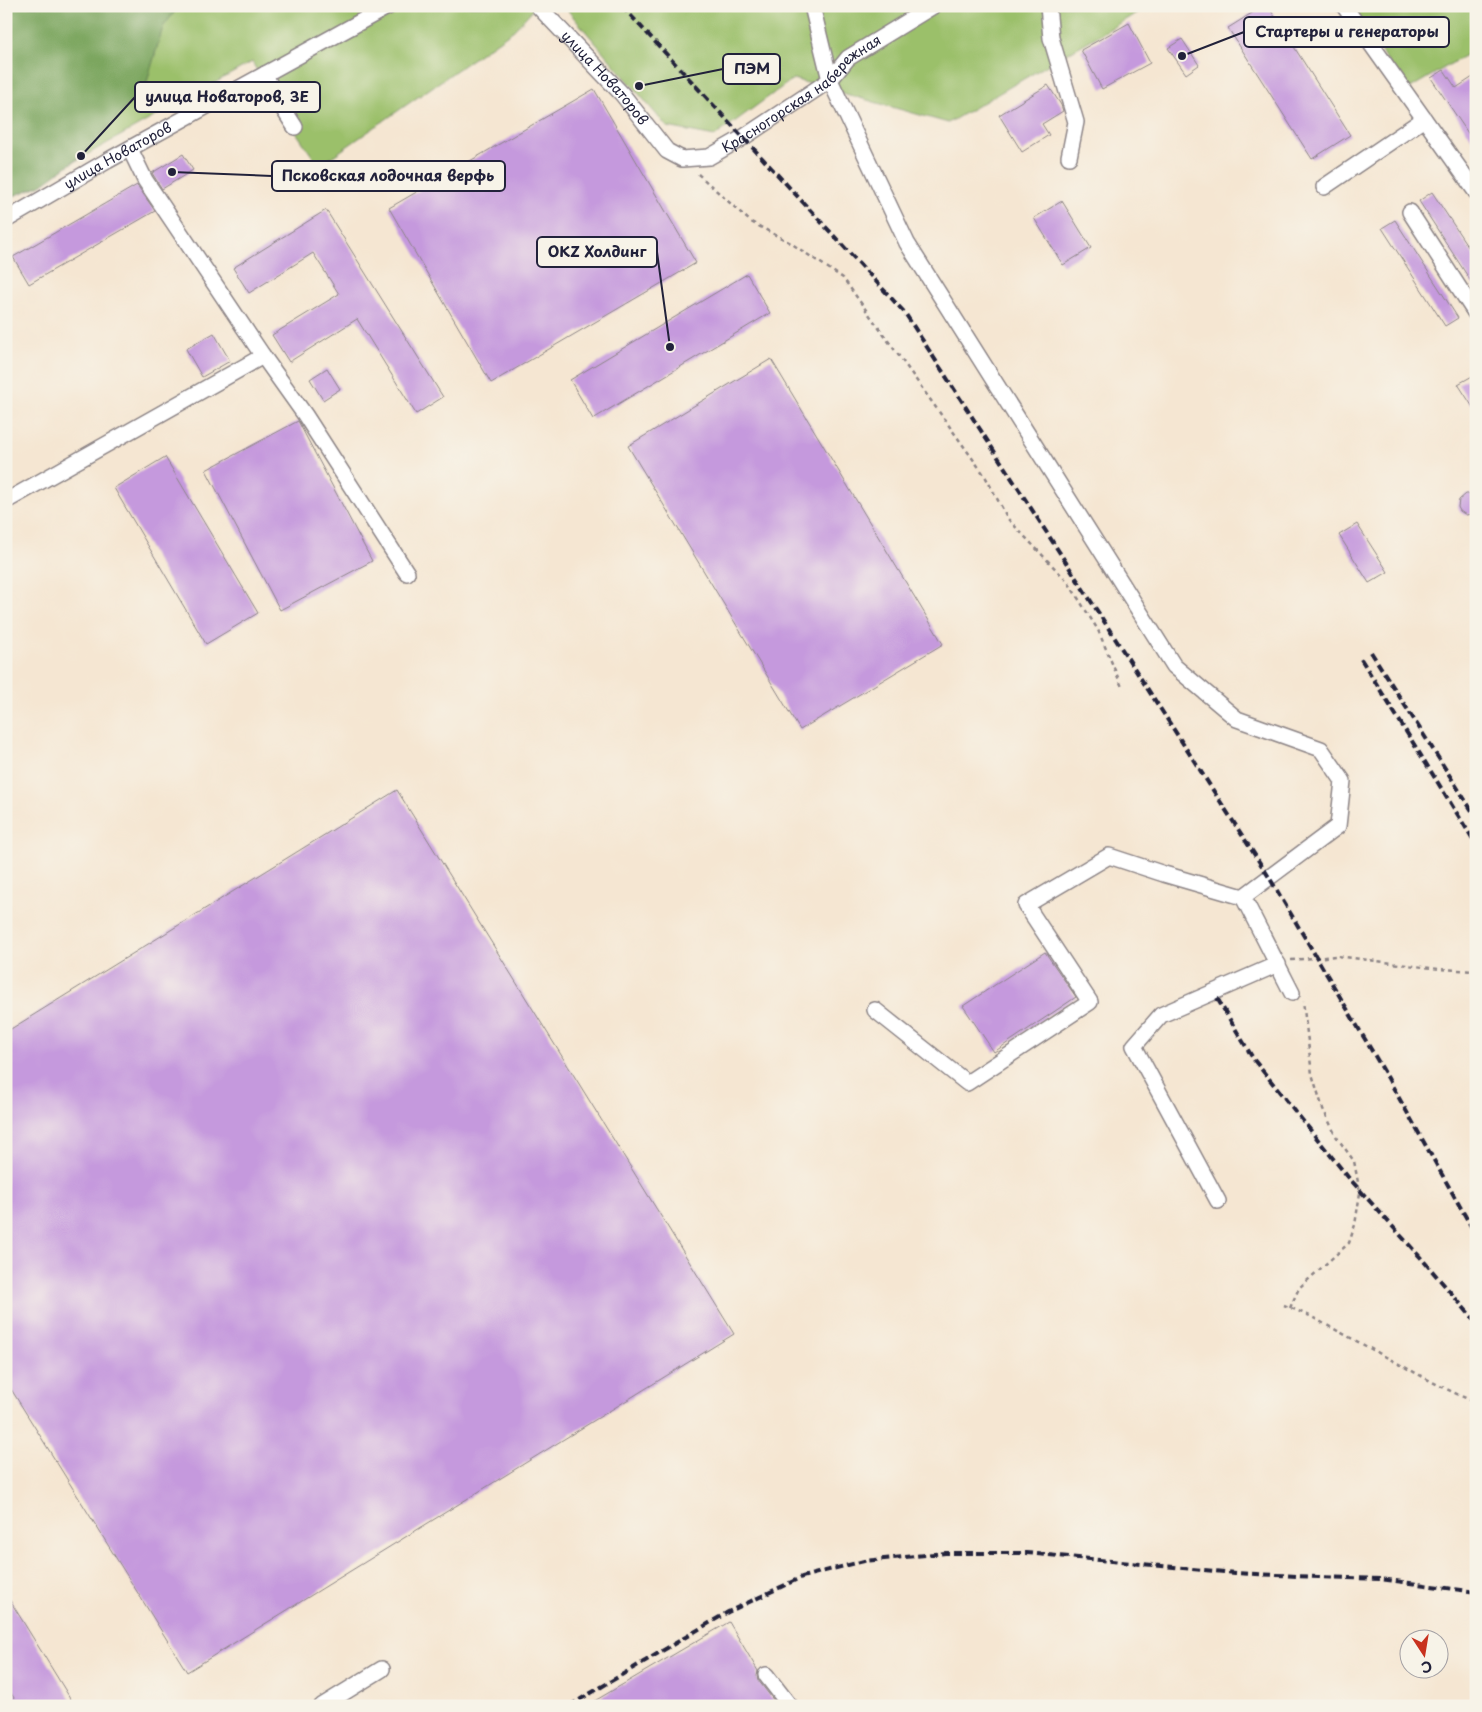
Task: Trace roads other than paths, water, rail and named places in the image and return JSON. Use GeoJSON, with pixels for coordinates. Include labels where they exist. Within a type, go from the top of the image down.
{"type":"FeatureCollection","features":[{"type":"Feature","properties":{"kind":"street","name":"улица Новаторов"},"geometry":{"type":"LineString","coordinates":[[538,6],[622,94],[667,151],[682,159]]}},
{"type":"Feature","properties":{"kind":"street"},"geometry":{"type":"LineString","coordinates":[[812,6],[830,80],[907,243],[1174,666],[1237,718],[1321,749],[1343,781],[1338,826],[1243,897]]}},
{"type":"Feature","properties":{"kind":"street","name":"Краcногорская набережная"},"geometry":{"type":"LineString","coordinates":[[682,159],[709,158],[744,137],[830,80],[848,58],[932,6]]}},
{"type":"Feature","properties":{"kind":"street"},"geometry":{"type":"LineString","coordinates":[[1048,6],[1051,38],[1076,122],[1069,157]]}},
{"type":"Feature","properties":{"kind":"street"},"geometry":{"type":"LineString","coordinates":[[1344,6],[1476,192]]}},
{"type":"Feature","properties":{"kind":"street","name":"улица Новаторов"},"geometry":{"type":"LineString","coordinates":[[6,220],[378,8]]}},
{"type":"Feature","properties":{"kind":"street"},"geometry":{"type":"LineString","coordinates":[[265,74],[275,96],[295,127]]}},
{"type":"Feature","properties":{"kind":"street"},"geometry":{"type":"LineString","coordinates":[[1324,187],[1424,120]]}},
{"type":"Feature","properties":{"kind":"street"},"geometry":{"type":"LineString","coordinates":[[130,149],[145,180],[263,356],[305,415],[407,573]]}},
{"type":"Feature","properties":{"kind":"street"},"geometry":{"type":"LineString","coordinates":[[1410,212],[1476,314]]}},
{"type":"Feature","properties":{"kind":"street"},"geometry":{"type":"LineString","coordinates":[[6,501],[263,356]]}},
{"type":"Feature","properties":{"kind":"street"},"geometry":{"type":"LineString","coordinates":[[875,1010],[967,1083],[1090,1002],[1026,905],[1109,856],[1243,897],[1292,993]]}},
{"type":"Feature","properties":{"kind":"street"},"geometry":{"type":"LineString","coordinates":[[1218,1201],[1134,1046],[1160,1015],[1278,964]]}},
{"type":"Feature","properties":{"kind":"street"},"geometry":{"type":"LineString","coordinates":[[322,1706],[382,1669]]}},
{"type":"Feature","properties":{"kind":"street"},"geometry":{"type":"LineString","coordinates":[[766,1675],[790,1706]]}},
{"type":"Feature","properties":{"kind":"railway"},"geometry":{"type":"LineString","coordinates":[[622,6],[905,313],[1269,877],[1385,1073],[1476,1235]]}},
{"type":"Feature","properties":{"kind":"railway"},"geometry":{"type":"LineString","coordinates":[[1371,652],[1476,817]]}},
{"type":"Feature","properties":{"kind":"railway"},"geometry":{"type":"LineString","coordinates":[[1361,659],[1476,844]]}},
{"type":"Feature","properties":{"kind":"railway"},"geometry":{"type":"LineString","coordinates":[[1217,998],[1254,1060],[1348,1177],[1476,1322]]}},
{"type":"Feature","properties":{"kind":"railway"},"geometry":{"type":"LineString","coordinates":[[569,1706],[728,1612],[802,1577],[864,1561],[945,1553],[1027,1553],[1235,1573],[1381,1579],[1476,1592]]}},
{"type":"Feature","properties":{"kind":"place","name":"Стартеры и генераторы"},"geometry":{"type":"Point","coordinates":[1182,56]}},
{"type":"Feature","properties":{"kind":"place","name":"ПЭМ"},"geometry":{"type":"Point","coordinates":[639,86]}},
{"type":"Feature","properties":{"kind":"place","name":"улица Новаторов, 3Е"},"geometry":{"type":"Point","coordinates":[81,156]}},
{"type":"Feature","properties":{"kind":"place","name":"Псковская лодочная верфь"},"geometry":{"type":"Point","coordinates":[172,172]}},
{"type":"Feature","properties":{"kind":"place","name":"OKZ Холдинг"},"geometry":{"type":"Point","coordinates":[670,347]}}]}
